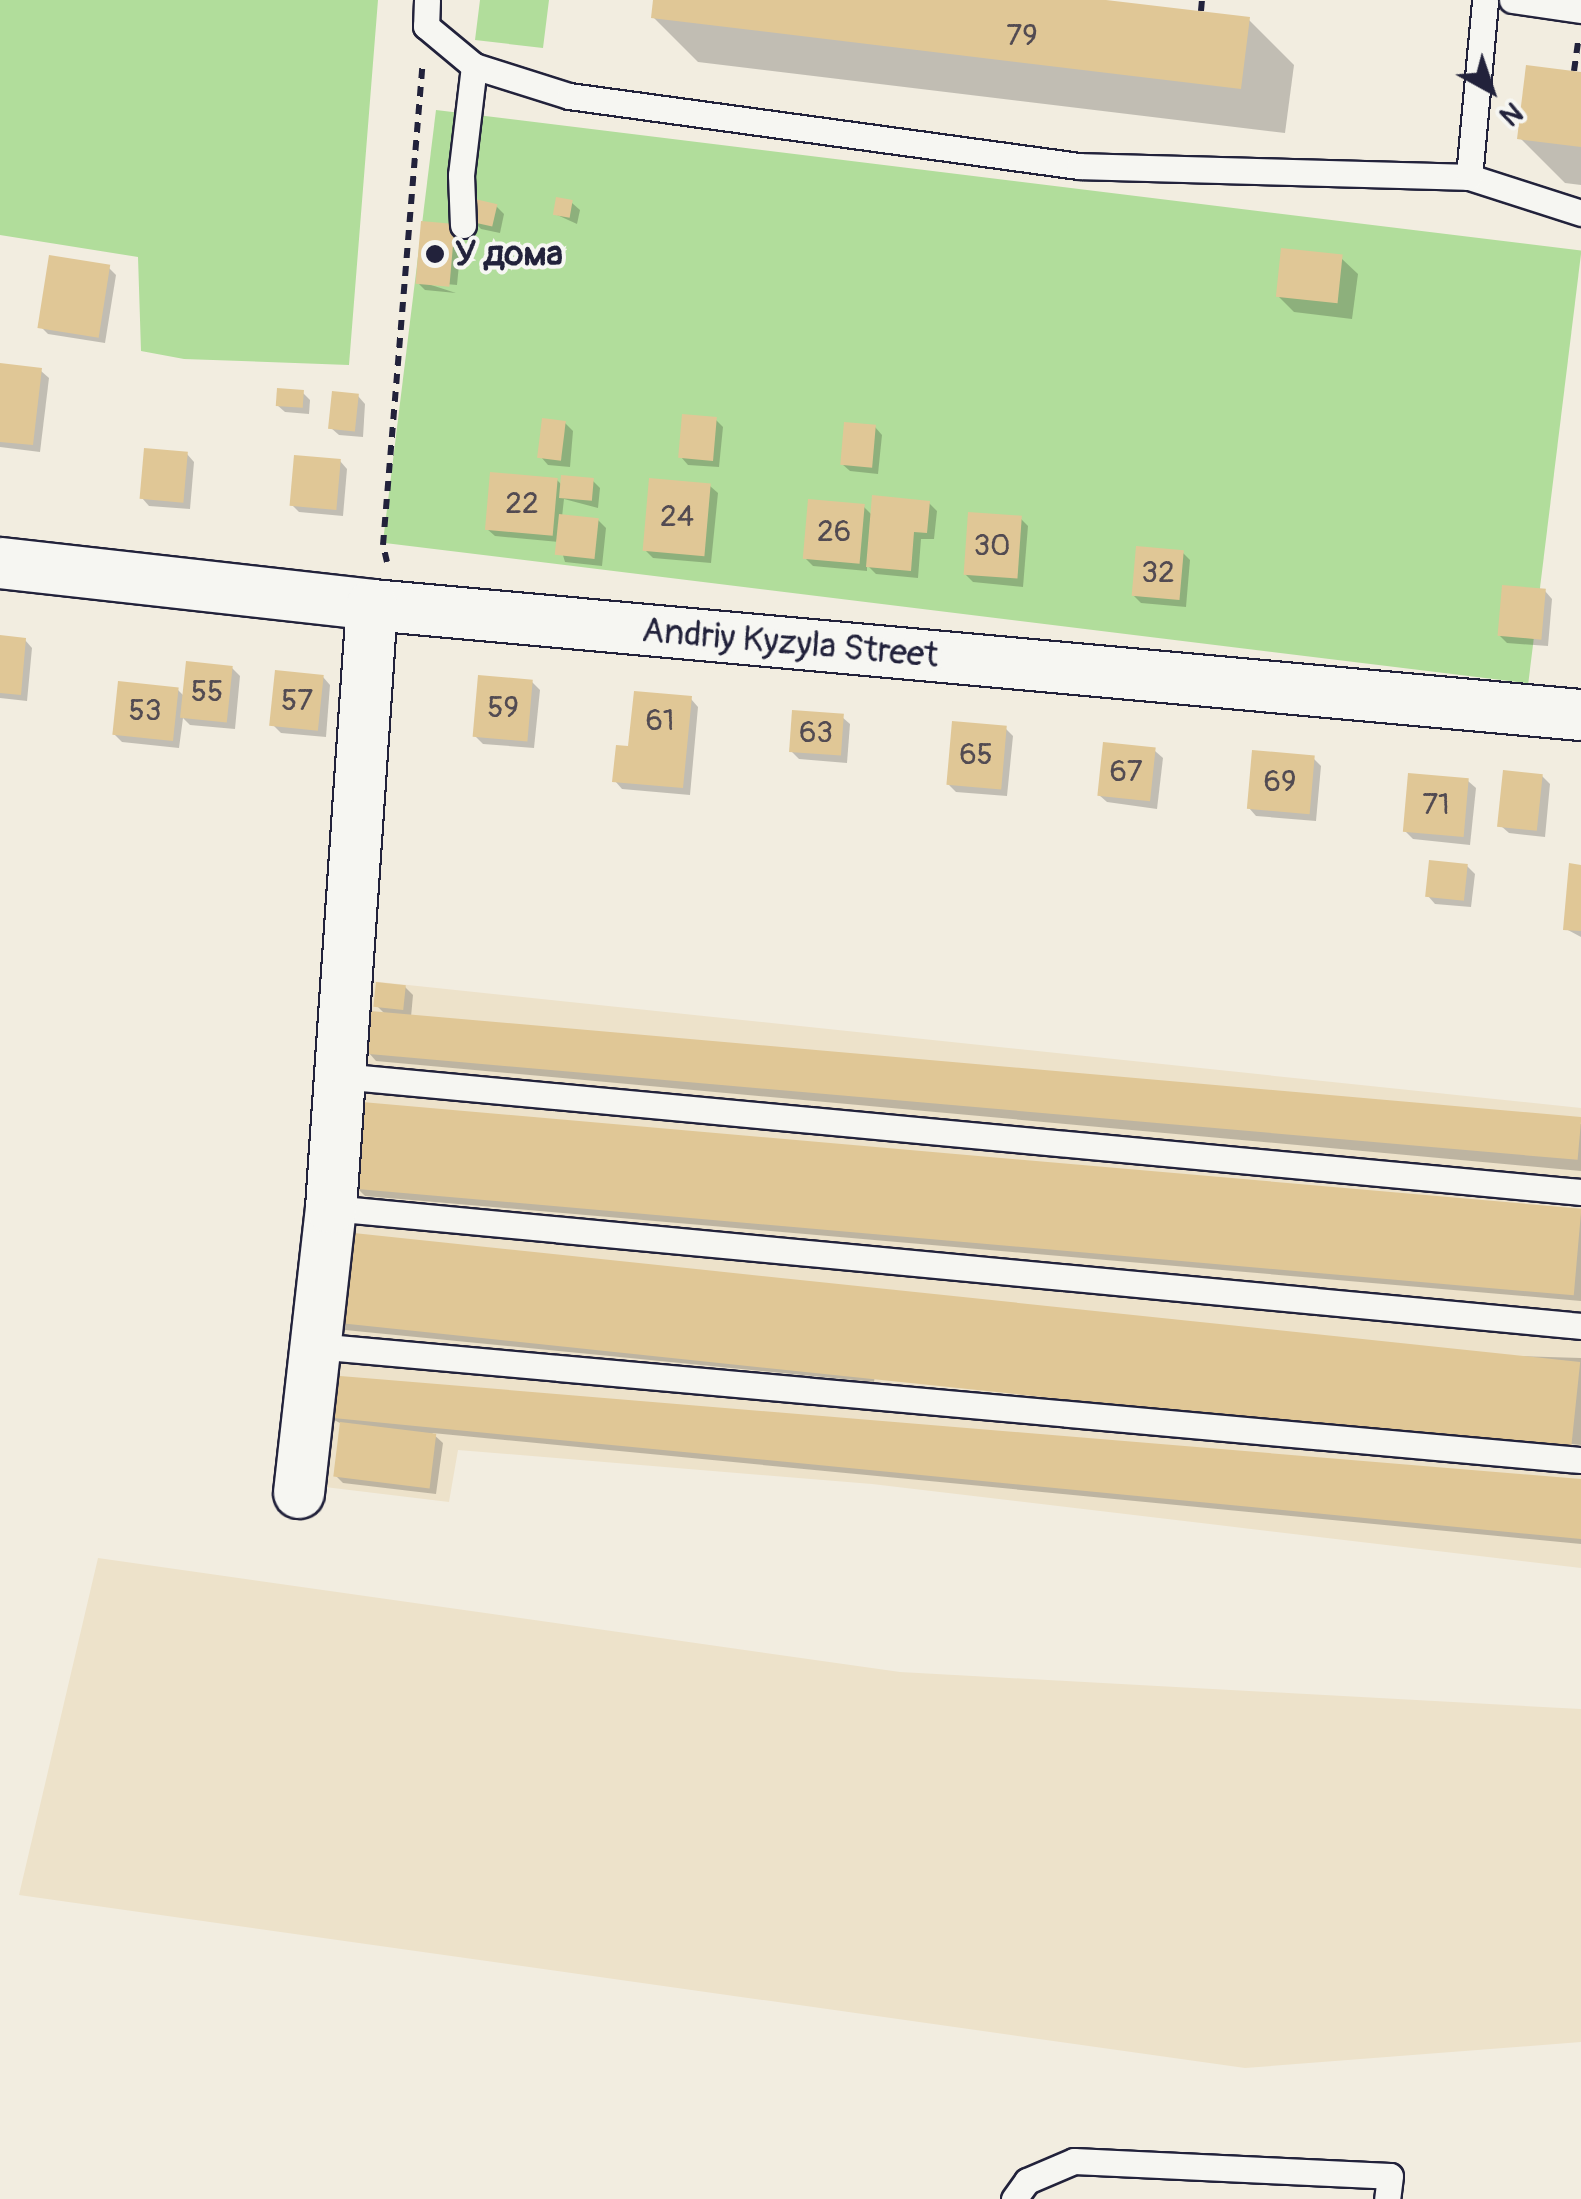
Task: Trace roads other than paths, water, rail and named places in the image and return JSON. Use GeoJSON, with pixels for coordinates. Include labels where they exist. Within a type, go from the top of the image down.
{"type":"FeatureCollection","features":[{"type":"Feature","properties":{"kind":"street","name":"Andriy Kyzyla Street"},"geometry":{"type":"LineString","coordinates":[[0,564],[372,605],[1581,716]]}},
{"type":"Feature","properties":{"kind":"street"},"geometry":{"type":"LineString","coordinates":[[299,1492],[331,1208],[372,605]]}},
{"type":"Feature","properties":{"kind":"lane"},"geometry":{"type":"LineString","coordinates":[[1469,177],[1484,0]]}},
{"type":"Feature","properties":{"kind":"lane"},"geometry":{"type":"LineString","coordinates":[[1512,0],[1581,10]]}},
{"type":"Feature","properties":{"kind":"lane"},"geometry":{"type":"LineString","coordinates":[[426,13],[474,66],[569,96],[1079,166],[1469,177],[1581,213]]}},
{"type":"Feature","properties":{"kind":"lane"},"geometry":{"type":"LineString","coordinates":[[464,225],[461,175],[474,66]]}},
{"type":"Feature","properties":{"kind":"lane"},"geometry":{"type":"LineString","coordinates":[[340,1076],[1581,1192]]}},
{"type":"Feature","properties":{"kind":"lane"},"geometry":{"type":"LineString","coordinates":[[331,1208],[1581,1326]]}},
{"type":"Feature","properties":{"kind":"lane"},"geometry":{"type":"LineString","coordinates":[[315,1346],[1581,1460]]}},
{"type":"Feature","properties":{"kind":"lane"},"geometry":{"type":"LineString","coordinates":[[1014,2199],[1027,2181],[1074,2160],[1390,2176],[1387,2199]]}},
{"type":"Feature","properties":{"kind":"place","name":"У дома"},"geometry":{"type":"Point","coordinates":[435,254]}}]}
